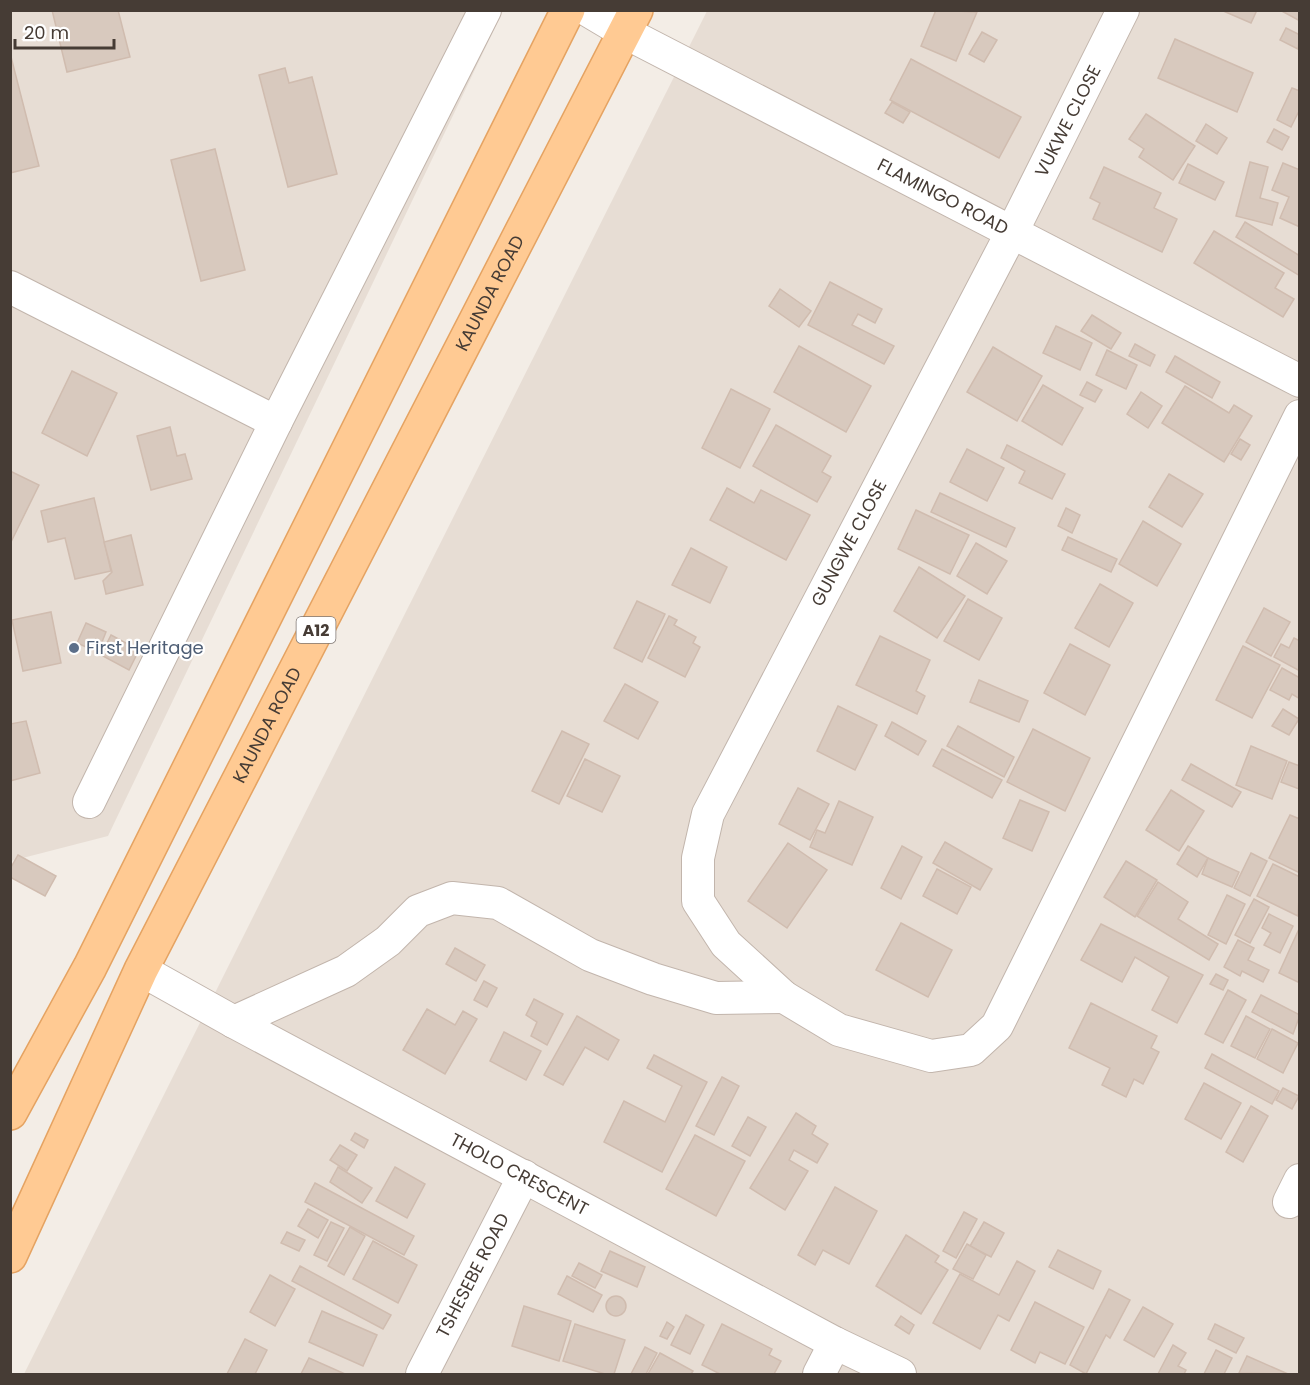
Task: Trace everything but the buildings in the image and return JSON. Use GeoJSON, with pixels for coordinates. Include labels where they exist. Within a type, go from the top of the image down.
{"type":"FeatureCollection","features":[{"type":"Feature","properties":{"kind":"main road"},"geometry":{"type":"LineString","coordinates":[[10,1113],[96,957],[568,10]]}},
{"type":"Feature","properties":{"kind":"main road","name":"KAUNDA ROAD"},"geometry":{"type":"LineString","coordinates":[[10,1256],[141,970],[630,22]]}},
{"type":"Feature","properties":{"kind":"street"},"geometry":{"type":"LineString","coordinates":[[89,802],[276,422],[485,10]]}},
{"type":"Feature","properties":{"kind":"street","name":"FLAMINGO ROAD"},"geometry":{"type":"LineString","coordinates":[[587,10],[630,22],[1012,232],[1299,381]]}},
{"type":"Feature","properties":{"kind":"street","name":"VUKWE CLOSE"},"geometry":{"type":"LineString","coordinates":[[1012,232],[1124,10]]}},
{"type":"Feature","properties":{"kind":"street","name":"GUNGWE CLOSE"},"geometry":{"type":"LineString","coordinates":[[1012,232],[708,814],[698,858],[698,901],[726,944],[784,996],[839,1030],[931,1056],[971,1050],[997,1026],[1299,416]]}},
{"type":"Feature","properties":{"kind":"street"},"geometry":{"type":"LineString","coordinates":[[10,287],[276,422]]}},
{"type":"Feature","properties":{"kind":"street"},"geometry":{"type":"LineString","coordinates":[[234,1022],[346,971],[388,941],[418,911],[452,898],[498,903],[590,955],[653,979],[716,998],[784,996]]}},
{"type":"Feature","properties":{"kind":"street","name":"THOLO CRESCENT"},"geometry":{"type":"LineString","coordinates":[[141,970],[835,1343],[900,1374]]}},
{"type":"Feature","properties":{"kind":"street","name":"TSHESEBE ROAD"},"geometry":{"type":"LineString","coordinates":[[422,1374],[524,1176]]}},
{"type":"Feature","properties":{"kind":"street"},"geometry":{"type":"LineString","coordinates":[[819,1374],[835,1343]]}},
{"type":"Feature","properties":{"kind":"shaded area"},"geometry":{"type":"Polygon","coordinates":[[[11,11],[503,11],[108,836],[11,861],[11,11]]]}},
{"type":"Feature","properties":{"kind":"shaded area"},"geometry":{"type":"Polygon","coordinates":[[[707,11],[1299,11],[1299,1374],[24,1374],[707,11]]]}},
{"type":"Feature","properties":{"kind":"place","name":"First Heritage"},"geometry":{"type":"Point","coordinates":[74,648]}}]}
